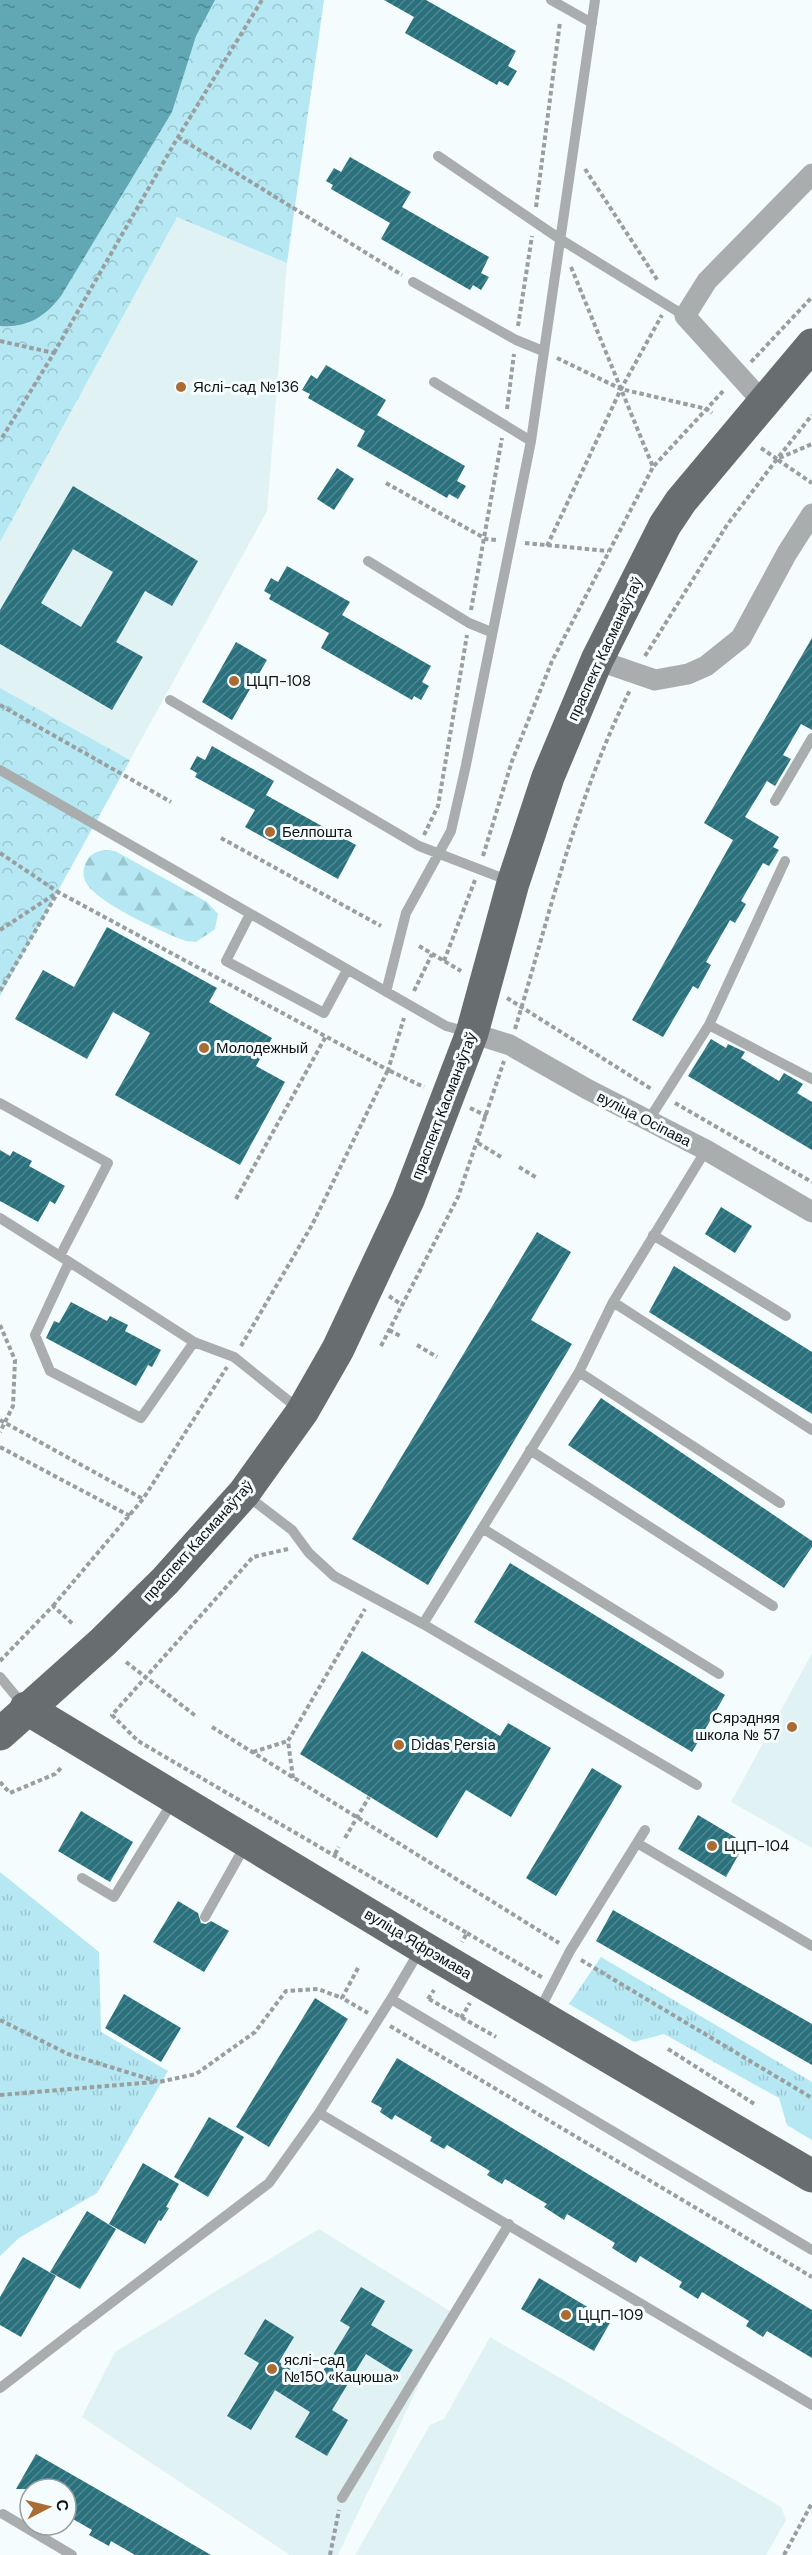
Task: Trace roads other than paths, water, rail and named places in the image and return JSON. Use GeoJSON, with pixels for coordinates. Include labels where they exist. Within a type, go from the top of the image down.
{"type":"FeatureCollection","features":[{"type":"Feature","properties":{"kind":"main road","name":"праспект Касманаўтаў"},"geometry":{"type":"LineString","coordinates":[[0,1734],[26,1708],[103,1642],[165,1581],[244,1493],[303,1412],[343,1340],[408,1200],[472,1033],[513,883],[548,777],[597,660],[665,525],[702,472],[812,345]]}},
{"type":"Feature","properties":{"kind":"main road","name":"вуліца Яфрэмава"},"geometry":{"type":"LineString","coordinates":[[26,1708],[247,1843],[812,2176]]}},
{"type":"Feature","properties":{"kind":"street"},"geometry":{"type":"LineString","coordinates":[[762,401],[685,316],[707,281],[812,174]]}},
{"type":"Feature","properties":{"kind":"street"},"geometry":{"type":"LineString","coordinates":[[597,660],[655,680],[669,679],[697,670],[725,653],[741,638],[787,553],[812,514]]}},
{"type":"Feature","properties":{"kind":"street","name":"вуліца Осіпава"},"geometry":{"type":"LineString","coordinates":[[472,1033],[510,1045],[648,1121],[706,1150],[812,1212]]}},
{"type":"Feature","properties":{"kind":"lane"},"geometry":{"type":"LineString","coordinates":[[551,0],[592,23]]}},
{"type":"Feature","properties":{"kind":"lane"},"geometry":{"type":"LineString","coordinates":[[386,992],[406,913],[451,831],[466,765],[531,441],[595,0]]}},
{"type":"Feature","properties":{"kind":"lane"},"geometry":{"type":"LineString","coordinates":[[438,156],[560,239],[685,316]]}},
{"type":"Feature","properties":{"kind":"lane"},"geometry":{"type":"LineString","coordinates":[[414,282],[516,340],[543,351]]}},
{"type":"Feature","properties":{"kind":"lane"},"geometry":{"type":"LineString","coordinates":[[434,382],[531,441]]}},
{"type":"Feature","properties":{"kind":"lane"},"geometry":{"type":"LineString","coordinates":[[368,561],[469,623],[491,632]]}},
{"type":"Feature","properties":{"kind":"lane"},"geometry":{"type":"LineString","coordinates":[[170,700],[419,846],[513,883]]}},
{"type":"Feature","properties":{"kind":"lane"},"geometry":{"type":"LineString","coordinates":[[775,801],[812,738]]}},
{"type":"Feature","properties":{"kind":"lane"},"geometry":{"type":"LineString","coordinates":[[0,770],[446,1026],[472,1033]]}},
{"type":"Feature","properties":{"kind":"lane"},"geometry":{"type":"LineString","coordinates":[[648,1121],[710,1024],[785,861]]}},
{"type":"Feature","properties":{"kind":"lane"},"geometry":{"type":"LineString","coordinates":[[250,914],[226,961],[324,1013],[347,970]]}},
{"type":"Feature","properties":{"kind":"lane"},"geometry":{"type":"LineString","coordinates":[[710,1024],[812,1079]]}},
{"type":"Feature","properties":{"kind":"lane"},"geometry":{"type":"LineString","coordinates":[[0,1103],[108,1163],[65,1259],[35,1335],[50,1371],[141,1418],[195,1341]]}},
{"type":"Feature","properties":{"kind":"lane"},"geometry":{"type":"LineString","coordinates":[[423,1624],[579,1372],[613,1302],[706,1150]]}},
{"type":"Feature","properties":{"kind":"lane"},"geometry":{"type":"LineString","coordinates":[[0,1218],[195,1341],[234,1357],[303,1412]]}},
{"type":"Feature","properties":{"kind":"lane"},"geometry":{"type":"LineString","coordinates":[[653,1235],[786,1316]]}},
{"type":"Feature","properties":{"kind":"lane"},"geometry":{"type":"LineString","coordinates":[[613,1302],[812,1430]]}},
{"type":"Feature","properties":{"kind":"lane"},"geometry":{"type":"LineString","coordinates":[[579,1372],[780,1503]]}},
{"type":"Feature","properties":{"kind":"lane"},"geometry":{"type":"LineString","coordinates":[[530,1450],[773,1606]]}},
{"type":"Feature","properties":{"kind":"lane"},"geometry":{"type":"LineString","coordinates":[[244,1493],[292,1530],[309,1553],[334,1576],[423,1624],[697,1785]]}},
{"type":"Feature","properties":{"kind":"lane"},"geometry":{"type":"LineString","coordinates":[[482,1528],[718,1674]]}},
{"type":"Feature","properties":{"kind":"lane"},"geometry":{"type":"LineString","coordinates":[[0,1677],[26,1708]]}},
{"type":"Feature","properties":{"kind":"lane"},"geometry":{"type":"LineString","coordinates":[[82,1878],[114,1897],[175,1798]]}},
{"type":"Feature","properties":{"kind":"lane"},"geometry":{"type":"LineString","coordinates":[[537,2015],[570,1951],[645,1830]]}},
{"type":"Feature","properties":{"kind":"lane"},"geometry":{"type":"LineString","coordinates":[[205,1917],[247,1843]]}},
{"type":"Feature","properties":{"kind":"lane"},"geometry":{"type":"LineString","coordinates":[[637,1843],[812,1946]]}},
{"type":"Feature","properties":{"kind":"lane"},"geometry":{"type":"LineString","coordinates":[[0,2388],[269,2183],[319,2113],[379,2020],[422,1947]]}},
{"type":"Feature","properties":{"kind":"lane"},"geometry":{"type":"LineString","coordinates":[[391,1999],[812,2250]]}},
{"type":"Feature","properties":{"kind":"lane"},"geometry":{"type":"LineString","coordinates":[[319,2113],[812,2405]]}},
{"type":"Feature","properties":{"kind":"lane"},"geometry":{"type":"LineString","coordinates":[[342,2498],[509,2224]]}},
{"type":"Feature","properties":{"kind":"lane"},"geometry":{"type":"LineString","coordinates":[[3,2514],[72,2555]]}},
{"type":"Feature","properties":{"kind":"water"},"geometry":{"type":"Polygon","coordinates":[[[0,0],[215,0],[196,36],[172,112],[61,296],[49,310],[35,320],[10,326],[0,326],[0,0]]]}},
{"type":"Feature","properties":{"kind":"place","name":"Яслі-сад №136"},"geometry":{"type":"Point","coordinates":[181,387]}},
{"type":"Feature","properties":{"kind":"place","name":"ЦЦП-108"},"geometry":{"type":"Point","coordinates":[234,681]}},
{"type":"Feature","properties":{"kind":"place","name":"Белпошта"},"geometry":{"type":"Point","coordinates":[270,832]}},
{"type":"Feature","properties":{"kind":"place","name":"Молодежный"},"geometry":{"type":"Point","coordinates":[204,1048]}},
{"type":"Feature","properties":{"kind":"place","name":"Сярэдняя школа № 57"},"geometry":{"type":"Point","coordinates":[792,1727]}},
{"type":"Feature","properties":{"kind":"place","name":"Didas Persia"},"geometry":{"type":"Point","coordinates":[399,1745]}},
{"type":"Feature","properties":{"kind":"place","name":"ЦЦП-104"},"geometry":{"type":"Point","coordinates":[712,1846]}},
{"type":"Feature","properties":{"kind":"place","name":"ЦЦП-109"},"geometry":{"type":"Point","coordinates":[566,2315]}},
{"type":"Feature","properties":{"kind":"place","name":"яслі-сад №150 «Кацюша»"},"geometry":{"type":"Point","coordinates":[272,2369]}}]}
